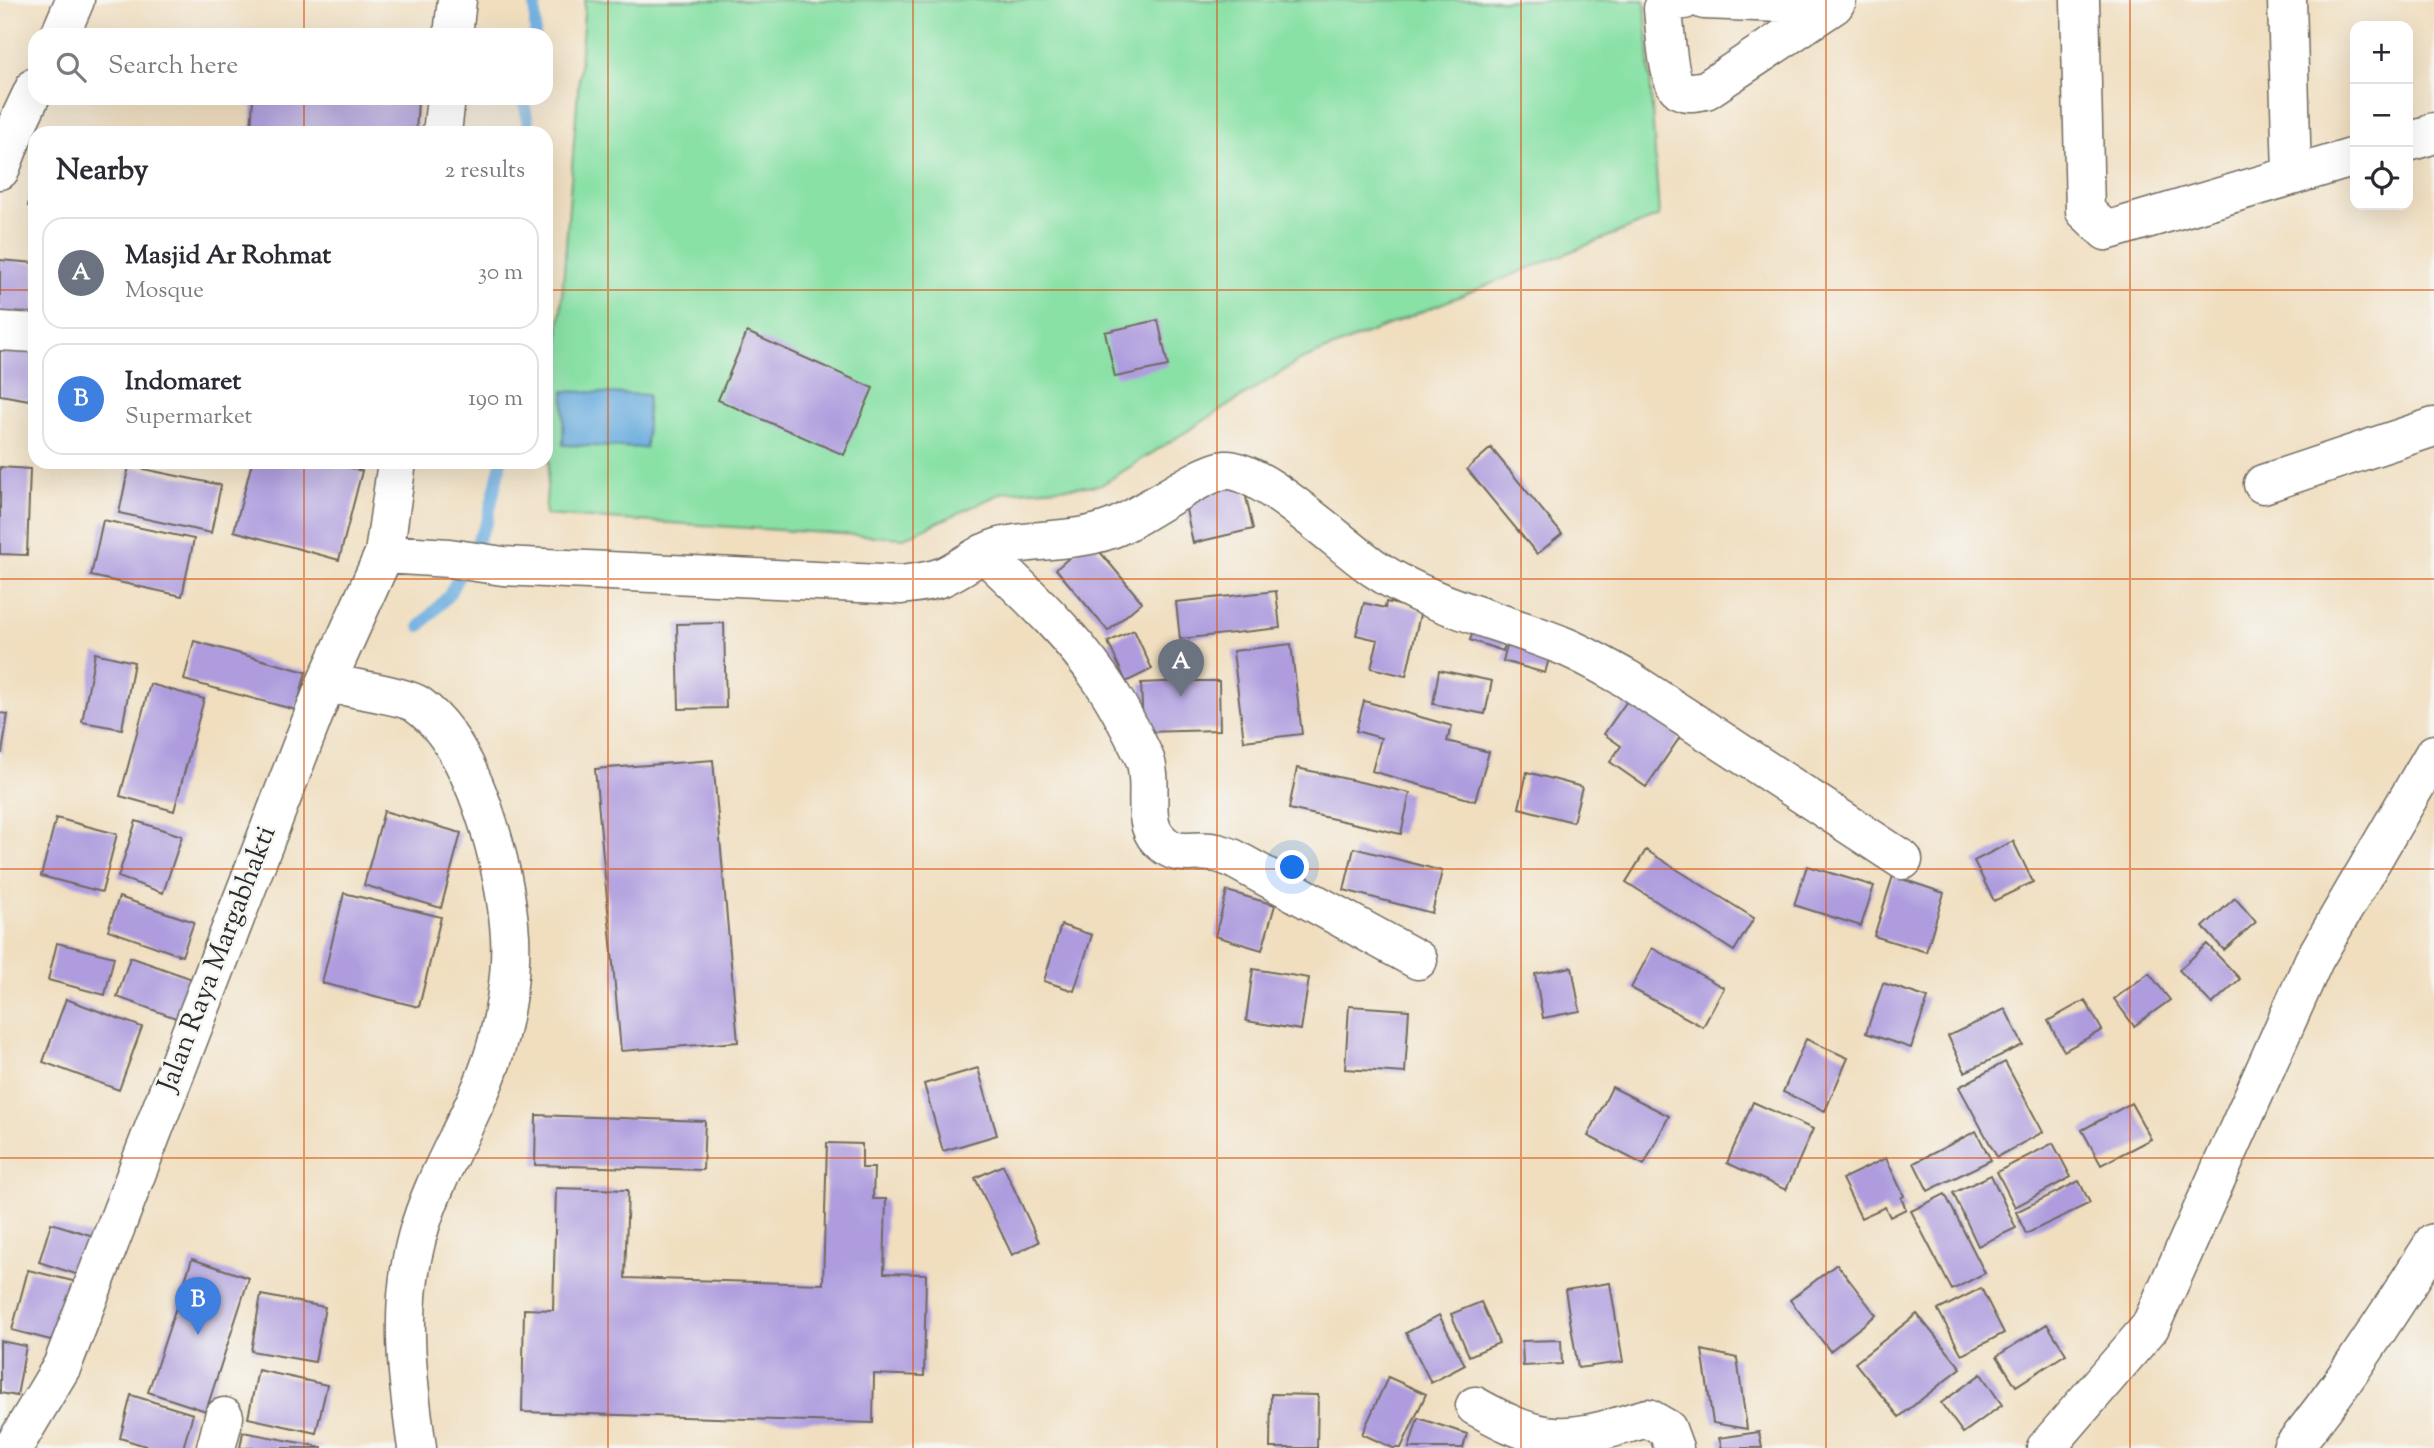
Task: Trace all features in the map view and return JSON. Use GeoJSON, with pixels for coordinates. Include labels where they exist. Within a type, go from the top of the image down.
{"type":"FeatureCollection","features":[{"type":"Feature","properties":{"kind":"street"},"geometry":{"type":"LineString","coordinates":[[63,28],[75,0]]}},
{"type":"Feature","properties":{"kind":"street"},"geometry":{"type":"LineString","coordinates":[[454,28],[457,0]]}},
{"type":"Feature","properties":{"kind":"street"},"geometry":{"type":"LineString","coordinates":[[1684,0],[1675,1],[1663,9],[1672,77],[1678,88],[1685,92],[1706,90],[1835,3]]}},
{"type":"Feature","properties":{"kind":"street"},"geometry":{"type":"LineString","coordinates":[[1704,0],[1835,3]]}},
{"type":"Feature","properties":{"kind":"street"},"geometry":{"type":"LineString","coordinates":[[2080,0],[2085,211],[2106,231],[2350,158]]}},
{"type":"Feature","properties":{"kind":"street"},"geometry":{"type":"LineString","coordinates":[[2287,0],[2292,175]]}},
{"type":"Feature","properties":{"kind":"street"},"geometry":{"type":"LineString","coordinates":[[0,170],[28,102]]}},
{"type":"Feature","properties":{"kind":"street"},"geometry":{"type":"LineString","coordinates":[[443,126],[445,105]]}},
{"type":"Feature","properties":{"kind":"street"},"geometry":{"type":"LineString","coordinates":[[2413,140],[2434,132]]}},
{"type":"Feature","properties":{"kind":"street"},"geometry":{"type":"LineString","coordinates":[[0,331],[28,333]]}},
{"type":"Feature","properties":{"kind":"street"},"geometry":{"type":"LineString","coordinates":[[2263,484],[2434,427]]}},
{"type":"Feature","properties":{"kind":"street","name":"Jalan Raya Margabhakti"},"geometry":{"type":"LineString","coordinates":[[13,1448],[62,1366],[326,683],[384,554],[396,469]]}},
{"type":"Feature","properties":{"kind":"street"},"geometry":{"type":"LineString","coordinates":[[384,554],[449,558],[503,566],[901,585],[944,576],[1002,546],[1099,534],[1141,515],[1213,472],[1240,471],[1267,484],[1346,549],[1390,577],[1450,606],[1561,645],[1627,679],[1903,860]]}},
{"type":"Feature","properties":{"kind":"street"},"geometry":{"type":"LineString","coordinates":[[984,553],[1052,621],[1101,678],[1144,759],[1149,777],[1149,822],[1152,832],[1167,848],[1178,853],[1216,852],[1232,858],[1418,960]]}},
{"type":"Feature","properties":{"kind":"street"},"geometry":{"type":"LineString","coordinates":[[326,683],[416,703],[444,729],[468,771],[504,884],[510,939],[505,998],[493,1055],[476,1101],[440,1171],[417,1237],[406,1299],[406,1369],[417,1448]]}},
{"type":"Feature","properties":{"kind":"street"},"geometry":{"type":"LineString","coordinates":[[2046,1448],[2150,1327],[2314,960],[2434,754]]}},
{"type":"Feature","properties":{"kind":"street"},"geometry":{"type":"LineString","coordinates":[[2292,1448],[2378,1329],[2434,1242]]}},
{"type":"Feature","properties":{"kind":"street"},"geometry":{"type":"LineString","coordinates":[[1475,1406],[1516,1427],[1547,1436],[1579,1435],[1648,1418],[1667,1429],[1672,1436],[1674,1448]]}},
{"type":"Feature","properties":{"kind":"green space"},"geometry":{"type":"Polygon","coordinates":[[[585,0],[1645,0],[1659,216],[1299,361],[1101,485],[1004,492],[904,538],[545,515],[549,469],[553,469],[553,412],[585,0]]]}},
{"type":"Feature","properties":{"kind":"water"},"geometry":{"type":"Polygon","coordinates":[[[564,391],[648,395],[646,448],[563,445],[564,391]]]}},
{"type":"Feature","properties":{"kind":"building"},"geometry":{"type":"Polygon","coordinates":[[[253,105],[418,105],[416,126],[251,126],[253,105]]]}},
{"type":"Feature","properties":{"kind":"building"},"geometry":{"type":"Polygon","coordinates":[[[0,260],[28,262],[28,330],[0,328],[0,260]]]}},
{"type":"Feature","properties":{"kind":"building"},"geometry":{"type":"Polygon","coordinates":[[[1158,320],[1168,366],[1115,377],[1105,332],[1158,320]]]}},
{"type":"Feature","properties":{"kind":"building"},"geometry":{"type":"Polygon","coordinates":[[[747,332],[873,388],[844,455],[718,400],[747,332]]]}},
{"type":"Feature","properties":{"kind":"building"},"geometry":{"type":"Polygon","coordinates":[[[0,333],[28,337],[28,400],[0,395],[0,333]]]}},
{"type":"Feature","properties":{"kind":"building"},"geometry":{"type":"Polygon","coordinates":[[[1491,448],[1562,534],[1537,554],[1467,469],[1491,448]]]}},
{"type":"Feature","properties":{"kind":"building"},"geometry":{"type":"Polygon","coordinates":[[[0,467],[30,469],[27,555],[0,554],[0,467]]]}},
{"type":"Feature","properties":{"kind":"building"},"geometry":{"type":"Polygon","coordinates":[[[128,469],[144,469],[221,485],[211,533],[119,513],[128,469]]]}},
{"type":"Feature","properties":{"kind":"building"},"geometry":{"type":"Polygon","coordinates":[[[250,469],[362,471],[339,560],[234,531],[250,469]]]}},
{"type":"Feature","properties":{"kind":"building"},"geometry":{"type":"Polygon","coordinates":[[[1243,483],[1253,529],[1193,543],[1183,495],[1243,483]]]}},
{"type":"Feature","properties":{"kind":"building"},"geometry":{"type":"Polygon","coordinates":[[[103,520],[194,539],[182,596],[91,576],[103,520]]]}},
{"type":"Feature","properties":{"kind":"building"},"geometry":{"type":"Polygon","coordinates":[[[1090,540],[1142,602],[1108,631],[1056,569],[1090,540]]]}},
{"type":"Feature","properties":{"kind":"building"},"geometry":{"type":"Polygon","coordinates":[[[1276,591],[1280,628],[1180,639],[1176,602],[1276,591]]]}},
{"type":"Feature","properties":{"kind":"building"},"geometry":{"type":"Polygon","coordinates":[[[1386,602],[1421,610],[1406,676],[1371,668],[1378,640],[1356,635],[1364,603],[1385,608],[1386,602]]]}},
{"type":"Feature","properties":{"kind":"building"},"geometry":{"type":"Polygon","coordinates":[[[724,623],[726,708],[679,709],[677,624],[724,623]]]}},
{"type":"Feature","properties":{"kind":"building"},"geometry":{"type":"Polygon","coordinates":[[[1475,626],[1507,636],[1503,651],[1470,640],[1475,626]]]}},
{"type":"Feature","properties":{"kind":"building"},"geometry":{"type":"Polygon","coordinates":[[[1134,630],[1152,669],[1126,682],[1108,642],[1134,630]]]}},
{"type":"Feature","properties":{"kind":"building"},"geometry":{"type":"Polygon","coordinates":[[[1510,633],[1553,645],[1545,673],[1503,661],[1510,633]]]}},
{"type":"Feature","properties":{"kind":"building"},"geometry":{"type":"Polygon","coordinates":[[[194,641],[306,672],[296,710],[184,680],[194,641]]]}},
{"type":"Feature","properties":{"kind":"building"},"geometry":{"type":"Polygon","coordinates":[[[1291,644],[1302,734],[1244,741],[1233,651],[1291,644]]]}},
{"type":"Feature","properties":{"kind":"building"},"geometry":{"type":"Polygon","coordinates":[[[95,653],[134,662],[122,729],[82,722],[95,653]]]}},
{"type":"Feature","properties":{"kind":"building"},"geometry":{"type":"Polygon","coordinates":[[[1439,670],[1492,681],[1485,714],[1433,704],[1439,670]]]}},
{"type":"Feature","properties":{"kind":"building"},"geometry":{"type":"Polygon","coordinates":[[[1219,681],[1220,730],[1143,732],[1141,683],[1219,681]]]}},
{"type":"Feature","properties":{"kind":"building"},"geometry":{"type":"Polygon","coordinates":[[[150,684],[204,699],[174,811],[120,796],[150,684]]]}},
{"type":"Feature","properties":{"kind":"building"},"geometry":{"type":"Polygon","coordinates":[[[1364,701],[1452,726],[1447,741],[1489,752],[1475,801],[1372,771],[1381,738],[1356,731],[1364,701]]]}},
{"type":"Feature","properties":{"kind":"building"},"geometry":{"type":"Polygon","coordinates":[[[1627,701],[1680,737],[1646,787],[1610,762],[1621,746],[1604,734],[1627,701]]]}},
{"type":"Feature","properties":{"kind":"building"},"geometry":{"type":"Polygon","coordinates":[[[0,713],[8,714],[2,753],[0,753],[0,713]]]}},
{"type":"Feature","properties":{"kind":"building"},"geometry":{"type":"Polygon","coordinates":[[[713,760],[738,1042],[621,1051],[595,769],[713,760]]]}},
{"type":"Feature","properties":{"kind":"building"},"geometry":{"type":"Polygon","coordinates":[[[1297,768],[1410,793],[1401,834],[1289,809],[1297,768]]]}},
{"type":"Feature","properties":{"kind":"building"},"geometry":{"type":"Polygon","coordinates":[[[1527,772],[1582,787],[1573,822],[1519,808],[1527,772]]]}},
{"type":"Feature","properties":{"kind":"building"},"geometry":{"type":"Polygon","coordinates":[[[384,811],[461,833],[441,908],[364,885],[384,811]]]}},
{"type":"Feature","properties":{"kind":"building"},"geometry":{"type":"Polygon","coordinates":[[[56,818],[117,834],[102,892],[41,876],[56,818]]]}},
{"type":"Feature","properties":{"kind":"building"},"geometry":{"type":"Polygon","coordinates":[[[136,821],[182,836],[163,893],[118,877],[136,821]]]}},
{"type":"Feature","properties":{"kind":"building"},"geometry":{"type":"Polygon","coordinates":[[[2013,841],[2033,882],[1994,901],[1974,861],[2013,841]]]}},
{"type":"Feature","properties":{"kind":"building"},"geometry":{"type":"Polygon","coordinates":[[[1354,848],[1442,871],[1432,913],[1344,890],[1354,848]]]}},
{"type":"Feature","properties":{"kind":"building"},"geometry":{"type":"Polygon","coordinates":[[[1646,850],[1754,918],[1734,951],[1626,882],[1646,850]]]}},
{"type":"Feature","properties":{"kind":"building"},"geometry":{"type":"Polygon","coordinates":[[[1807,866],[1874,886],[1861,926],[1794,905],[1807,866]]]}},
{"type":"Feature","properties":{"kind":"building"},"geometry":{"type":"Polygon","coordinates":[[[1893,876],[1944,893],[1926,952],[1874,936],[1893,876]]]}},
{"type":"Feature","properties":{"kind":"building"},"geometry":{"type":"Polygon","coordinates":[[[1227,891],[1275,905],[1262,950],[1215,936],[1227,891]]]}},
{"type":"Feature","properties":{"kind":"building"},"geometry":{"type":"Polygon","coordinates":[[[344,893],[441,917],[419,1007],[322,983],[344,893]]]}},
{"type":"Feature","properties":{"kind":"building"},"geometry":{"type":"Polygon","coordinates":[[[119,897],[194,922],[182,956],[108,930],[119,897]]]}},
{"type":"Feature","properties":{"kind":"building"},"geometry":{"type":"Polygon","coordinates":[[[2235,898],[2256,922],[2224,950],[2203,927],[2235,898]]]}},
{"type":"Feature","properties":{"kind":"building"},"geometry":{"type":"Polygon","coordinates":[[[1061,925],[1092,935],[1074,991],[1044,981],[1061,925]]]}},
{"type":"Feature","properties":{"kind":"building"},"geometry":{"type":"Polygon","coordinates":[[[57,943],[114,957],[105,995],[48,980],[57,943]]]}},
{"type":"Feature","properties":{"kind":"building"},"geometry":{"type":"Polygon","coordinates":[[[2207,944],[2240,979],[2212,1004],[2179,970],[2207,944]]]}},
{"type":"Feature","properties":{"kind":"building"},"geometry":{"type":"Polygon","coordinates":[[[1652,948],[1724,988],[1703,1027],[1631,988],[1652,948]]]}},
{"type":"Feature","properties":{"kind":"building"},"geometry":{"type":"Polygon","coordinates":[[[130,957],[201,982],[187,1022],[117,997],[130,957]]]}},
{"type":"Feature","properties":{"kind":"building"},"geometry":{"type":"Polygon","coordinates":[[[1572,967],[1580,1011],[1543,1018],[1535,974],[1572,967]]]}},
{"type":"Feature","properties":{"kind":"building"},"geometry":{"type":"Polygon","coordinates":[[[1253,969],[1309,978],[1301,1030],[1246,1021],[1253,969]]]}},
{"type":"Feature","properties":{"kind":"building"},"geometry":{"type":"Polygon","coordinates":[[[2149,973],[2170,1000],[2134,1026],[2114,999],[2149,973]]]}},
{"type":"Feature","properties":{"kind":"building"},"geometry":{"type":"Polygon","coordinates":[[[1883,983],[1928,998],[1911,1048],[1866,1033],[1883,983]]]}},
{"type":"Feature","properties":{"kind":"building"},"geometry":{"type":"Polygon","coordinates":[[[66,999],[142,1027],[119,1090],[43,1062],[66,999]]]}},
{"type":"Feature","properties":{"kind":"building"},"geometry":{"type":"Polygon","coordinates":[[[2085,1000],[2102,1030],[2064,1051],[2048,1021],[2085,1000]]]}},
{"type":"Feature","properties":{"kind":"building"},"geometry":{"type":"Polygon","coordinates":[[[1349,1006],[1409,1010],[1405,1073],[1345,1069],[1349,1006]]]}},
{"type":"Feature","properties":{"kind":"building"},"geometry":{"type":"Polygon","coordinates":[[[2005,1009],[2023,1045],[1965,1072],[1948,1036],[2005,1009]]]}},
{"type":"Feature","properties":{"kind":"building"},"geometry":{"type":"Polygon","coordinates":[[[1806,1039],[1848,1058],[1825,1111],[1783,1092],[1806,1039]]]}},
{"type":"Feature","properties":{"kind":"building"},"geometry":{"type":"Polygon","coordinates":[[[2005,1062],[2043,1132],[1997,1157],[1959,1087],[2005,1062]]]}},
{"type":"Feature","properties":{"kind":"building"},"geometry":{"type":"Polygon","coordinates":[[[978,1068],[997,1135],[943,1151],[924,1084],[978,1068]]]}},
{"type":"Feature","properties":{"kind":"building"},"geometry":{"type":"Polygon","coordinates":[[[1612,1087],[1669,1116],[1644,1165],[1588,1136],[1612,1087]]]}},
{"type":"Feature","properties":{"kind":"building"},"geometry":{"type":"Polygon","coordinates":[[[1753,1102],[1813,1129],[1786,1190],[1727,1163],[1753,1102]]]}},
{"type":"Feature","properties":{"kind":"building"},"geometry":{"type":"Polygon","coordinates":[[[2131,1103],[2151,1139],[2101,1165],[2082,1130],[2131,1103]]]}},
{"type":"Feature","properties":{"kind":"building"},"geometry":{"type":"Polygon","coordinates":[[[536,1115],[705,1121],[703,1170],[535,1165],[536,1115]]]}},
{"type":"Feature","properties":{"kind":"building"},"geometry":{"type":"Polygon","coordinates":[[[1976,1131],[1991,1160],[1928,1191],[1914,1163],[1976,1131]]]}},
{"type":"Feature","properties":{"kind":"building"},"geometry":{"type":"Polygon","coordinates":[[[827,1143],[862,1144],[862,1168],[874,1168],[873,1199],[886,1199],[884,1273],[926,1274],[924,1376],[874,1374],[873,1423],[522,1412],[524,1309],[553,1310],[556,1188],[628,1190],[625,1278],[823,1284],[827,1143]]]}},
{"type":"Feature","properties":{"kind":"building"},"geometry":{"type":"Polygon","coordinates":[[[2053,1143],[2071,1177],[2015,1207],[1997,1172],[2053,1143]]]}},
{"type":"Feature","properties":{"kind":"building"},"geometry":{"type":"Polygon","coordinates":[[[1886,1158],[1904,1196],[1901,1198],[1906,1209],[1890,1217],[1885,1207],[1861,1218],[1842,1179],[1886,1158]]]}},
{"type":"Feature","properties":{"kind":"building"},"geometry":{"type":"Polygon","coordinates":[[[1003,1165],[1039,1242],[1012,1255],[975,1178],[1003,1165]]]}},
{"type":"Feature","properties":{"kind":"building"},"geometry":{"type":"Polygon","coordinates":[[[1991,1175],[2016,1228],[1978,1246],[1953,1193],[1991,1175]]]}},
{"type":"Feature","properties":{"kind":"building"},"geometry":{"type":"Polygon","coordinates":[[[2079,1181],[2090,1203],[2026,1234],[2016,1212],[2079,1181]]]}},
{"type":"Feature","properties":{"kind":"building"},"geometry":{"type":"Polygon","coordinates":[[[1945,1194],[1985,1273],[1952,1290],[1911,1211],[1945,1194]]]}},
{"type":"Feature","properties":{"kind":"building"},"geometry":{"type":"Polygon","coordinates":[[[51,1223],[103,1239],[91,1279],[39,1262],[51,1223]]]}},
{"type":"Feature","properties":{"kind":"building"},"geometry":{"type":"Polygon","coordinates":[[[192,1259],[249,1278],[206,1411],[148,1392],[192,1259]]]}},
{"type":"Feature","properties":{"kind":"building"},"geometry":{"type":"Polygon","coordinates":[[[1837,1264],[1876,1315],[1830,1351],[1790,1300],[1837,1264]]]}},
{"type":"Feature","properties":{"kind":"building"},"geometry":{"type":"Polygon","coordinates":[[[28,1270],[81,1283],[66,1344],[12,1330],[28,1270]]]}},
{"type":"Feature","properties":{"kind":"building"},"geometry":{"type":"Polygon","coordinates":[[[1610,1283],[1623,1362],[1578,1368],[1565,1290],[1610,1283]]]}},
{"type":"Feature","properties":{"kind":"building"},"geometry":{"type":"Polygon","coordinates":[[[1981,1288],[2004,1333],[1962,1355],[1938,1310],[1981,1288]]]}},
{"type":"Feature","properties":{"kind":"building"},"geometry":{"type":"Polygon","coordinates":[[[261,1295],[325,1307],[315,1362],[251,1351],[261,1295]]]}},
{"type":"Feature","properties":{"kind":"building"},"geometry":{"type":"Polygon","coordinates":[[[1481,1302],[1499,1343],[1469,1356],[1451,1314],[1481,1302]]]}},
{"type":"Feature","properties":{"kind":"building"},"geometry":{"type":"Polygon","coordinates":[[[1917,1314],[1961,1368],[1899,1417],[1855,1363],[1917,1314]]]}},
{"type":"Feature","properties":{"kind":"building"},"geometry":{"type":"Polygon","coordinates":[[[1439,1315],[1465,1365],[1431,1383],[1406,1333],[1439,1315]]]}},
{"type":"Feature","properties":{"kind":"building"},"geometry":{"type":"Polygon","coordinates":[[[2047,1324],[2066,1354],[2016,1386],[1997,1356],[2047,1324]]]}},
{"type":"Feature","properties":{"kind":"building"},"geometry":{"type":"Polygon","coordinates":[[[1561,1340],[1562,1364],[1523,1366],[1522,1341],[1561,1340]]]}},
{"type":"Feature","properties":{"kind":"building"},"geometry":{"type":"Polygon","coordinates":[[[0,1341],[26,1346],[17,1396],[0,1393],[0,1341]]]}},
{"type":"Feature","properties":{"kind":"building"},"geometry":{"type":"Polygon","coordinates":[[[1702,1350],[1737,1358],[1747,1429],[1713,1423],[1702,1350]]]}},
{"type":"Feature","properties":{"kind":"building"},"geometry":{"type":"Polygon","coordinates":[[[258,1370],[327,1385],[316,1433],[248,1418],[258,1370]]]}},
{"type":"Feature","properties":{"kind":"building"},"geometry":{"type":"Polygon","coordinates":[[[1981,1374],[2002,1405],[1963,1433],[1941,1403],[1981,1374]]]}},
{"type":"Feature","properties":{"kind":"building"},"geometry":{"type":"Polygon","coordinates":[[[1388,1377],[1426,1394],[1401,1448],[1393,1448],[1362,1434],[1388,1377]]]}},
{"type":"Feature","properties":{"kind":"building"},"geometry":{"type":"Polygon","coordinates":[[[1271,1394],[1318,1395],[1317,1448],[1270,1448],[1271,1394]]]}},
{"type":"Feature","properties":{"kind":"building"},"geometry":{"type":"Polygon","coordinates":[[[131,1395],[193,1414],[183,1448],[152,1448],[120,1438],[131,1395]]]}},
{"type":"Feature","properties":{"kind":"building"},"geometry":{"type":"Polygon","coordinates":[[[1418,1418],[1467,1434],[1463,1448],[1409,1448],[1418,1418]]]}},
{"type":"Feature","properties":{"kind":"building"},"geometry":{"type":"Polygon","coordinates":[[[243,1432],[322,1447],[322,1448],[240,1448],[243,1432]]]}},
{"type":"Feature","properties":{"kind":"building"},"geometry":{"type":"Polygon","coordinates":[[[1759,1432],[1762,1448],[1722,1448],[1719,1438],[1759,1432]]]}},
{"type":"Feature","properties":{"kind":"waterway"},"geometry":{"type":"LineString","coordinates":[[535,0],[535,28]]}},
{"type":"Feature","properties":{"kind":"waterway"},"geometry":{"type":"LineString","coordinates":[[524,105],[528,126]]}},
{"type":"Feature","properties":{"kind":"waterway"},"geometry":{"type":"LineString","coordinates":[[420,626],[449,595],[487,522],[499,469]]}},
{"type":"Feature","properties":{"kind":"place","name":"Masjid Ar Rohmat"},"geometry":{"type":"Point","coordinates":[1181,697]}},
{"type":"Feature","properties":{"kind":"place","name":"Indomaret"},"geometry":{"type":"Point","coordinates":[198,1335]}}]}
